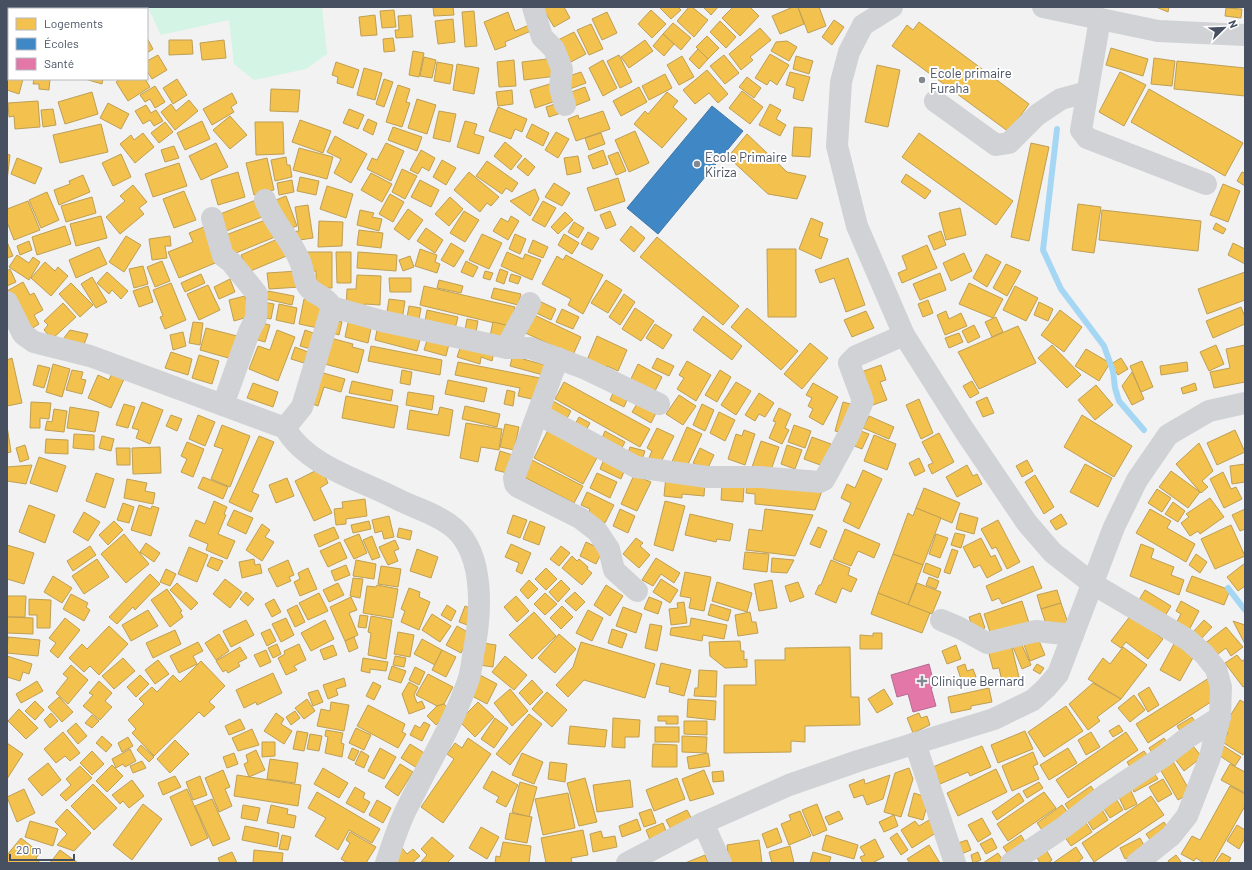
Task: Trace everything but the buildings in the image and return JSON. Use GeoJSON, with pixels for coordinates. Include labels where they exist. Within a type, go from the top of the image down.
{"type":"FeatureCollection","features":[{"type":"Feature","properties":{"kind":"street"},"geometry":{"type":"LineString","coordinates":[[533,7],[542,37],[554,49],[562,69],[560,88],[565,105]]}},
{"type":"Feature","properties":{"kind":"street"},"geometry":{"type":"LineString","coordinates":[[892,7],[863,25],[849,52],[841,82],[838,146],[857,226],[904,335],[964,430],[1027,524],[1053,553],[1093,584],[1188,640],[1204,654],[1216,669],[1221,687],[1220,717],[1210,756],[1187,816],[1171,836],[1137,863]]}},
{"type":"Feature","properties":{"kind":"street"},"geometry":{"type":"LineString","coordinates":[[1043,7],[1158,31],[1245,35]]}},
{"type":"Feature","properties":{"kind":"street"},"geometry":{"type":"LineString","coordinates":[[1100,19],[1081,130],[1087,138],[1206,184]]}},
{"type":"Feature","properties":{"kind":"street"},"geometry":{"type":"LineString","coordinates":[[935,101],[996,145],[1009,143],[1037,115],[1061,99],[1087,92]]}},
{"type":"Feature","properties":{"kind":"street"},"geometry":{"type":"LineString","coordinates":[[265,200],[270,214],[301,264],[306,284],[310,290],[327,299],[332,307],[382,321],[507,348],[530,348],[586,369],[659,404]]}},
{"type":"Feature","properties":{"kind":"street"},"geometry":{"type":"LineString","coordinates":[[212,218],[223,256],[231,262],[257,294],[256,318],[249,332],[223,405]]}},
{"type":"Feature","properties":{"kind":"street"},"geometry":{"type":"LineString","coordinates":[[7,302],[23,334],[34,342],[90,356],[285,428],[292,440],[312,457],[432,515],[454,528],[471,551],[477,575],[479,616],[469,680],[447,731],[408,805],[386,863]]}},
{"type":"Feature","properties":{"kind":"street"},"geometry":{"type":"LineString","coordinates":[[507,348],[511,336],[521,322],[530,304]]}},
{"type":"Feature","properties":{"kind":"street"},"geometry":{"type":"LineString","coordinates":[[285,428],[302,407],[332,307]]}},
{"type":"Feature","properties":{"kind":"street"},"geometry":{"type":"LineString","coordinates":[[538,414],[636,467],[708,477],[760,477],[820,482],[824,480],[849,434],[863,401],[849,363],[856,356],[904,335]]}},
{"type":"Feature","properties":{"kind":"street"},"geometry":{"type":"LineString","coordinates":[[558,358],[514,478],[515,484],[518,487],[580,518],[597,531],[609,549],[614,570],[637,591]]}},
{"type":"Feature","properties":{"kind":"street"},"geometry":{"type":"LineString","coordinates":[[627,863],[702,823],[789,786],[858,761],[994,719],[1033,700],[1058,674],[1114,527],[1137,480],[1168,435],[1209,411],[1245,403]]}},
{"type":"Feature","properties":{"kind":"street"},"geometry":{"type":"LineString","coordinates":[[941,620],[960,628],[987,643],[1036,631],[1073,635]]}},
{"type":"Feature","properties":{"kind":"street"},"geometry":{"type":"LineString","coordinates":[[1011,863],[1064,827],[1105,795],[1220,717]]}},
{"type":"Feature","properties":{"kind":"street"},"geometry":{"type":"LineString","coordinates":[[915,743],[955,863]]}},
{"type":"Feature","properties":{"kind":"street"},"geometry":{"type":"LineString","coordinates":[[702,823],[721,863]]}},
{"type":"Feature","properties":{"kind":"green space"},"geometry":{"type":"Polygon","coordinates":[[[150,7],[322,7],[327,54],[306,69],[254,80],[234,64],[229,20],[161,35],[149,10],[150,7]]]}},
{"type":"Feature","properties":{"kind":"waterway"},"geometry":{"type":"LineString","coordinates":[[1057,129],[1043,250],[1061,289],[1104,346],[1113,371],[1115,388],[1119,401],[1144,430]]}},
{"type":"Feature","properties":{"kind":"waterway"},"geometry":{"type":"LineString","coordinates":[[1228,588],[1245,610]]}},
{"type":"Feature","properties":{"kind":"place","name":"Ecole primaire Furaha"},"geometry":{"type":"Point","coordinates":[922,80]}},
{"type":"Feature","properties":{"kind":"place","name":"Ecole Primaire Kiriza"},"geometry":{"type":"Point","coordinates":[697,164]}},
{"type":"Feature","properties":{"kind":"place","name":"Clinique Bernard"},"geometry":{"type":"Point","coordinates":[922,681]}}]}
